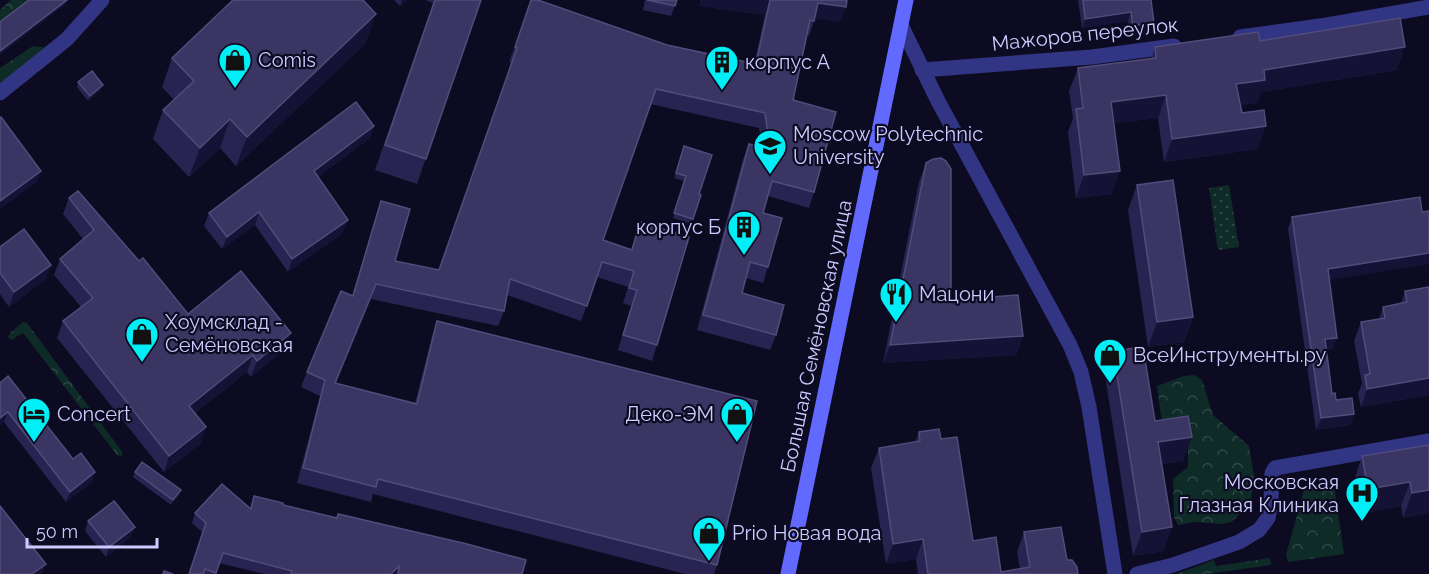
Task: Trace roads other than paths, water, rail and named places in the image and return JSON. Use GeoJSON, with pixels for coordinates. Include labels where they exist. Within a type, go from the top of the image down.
{"type":"FeatureCollection","features":[{"type":"Feature","properties":{"kind":"main road","name":"Большая Семёновская улица"},"geometry":{"type":"LineString","coordinates":[[788,574],[906,0]]}},
{"type":"Feature","properties":{"kind":"street"},"geometry":{"type":"LineString","coordinates":[[0,93],[67,39],[102,0]]}},
{"type":"Feature","properties":{"kind":"street"},"geometry":{"type":"LineString","coordinates":[[1231,39],[1429,7]]}},
{"type":"Feature","properties":{"kind":"street"},"geometry":{"type":"LineString","coordinates":[[901,25],[922,70],[1070,345],[1081,372],[1089,407],[1114,574]]}},
{"type":"Feature","properties":{"kind":"street","name":"Мажоров переулок"},"geometry":{"type":"LineString","coordinates":[[922,70],[1092,57],[1187,45]]}},
{"type":"Feature","properties":{"kind":"street"},"geometry":{"type":"LineString","coordinates":[[1137,574],[1173,565],[1239,542],[1259,530],[1268,518],[1272,473],[1275,468],[1429,441]]}},
{"type":"Feature","properties":{"kind":"place","name":"Comis"},"geometry":{"type":"Point","coordinates":[235,89]}},
{"type":"Feature","properties":{"kind":"place","name":"корпус А"},"geometry":{"type":"Point","coordinates":[722,91]}},
{"type":"Feature","properties":{"kind":"place","name":"Moscow Polytechnic University"},"geometry":{"type":"Point","coordinates":[770,175]}},
{"type":"Feature","properties":{"kind":"place","name":"корпус Б"},"geometry":{"type":"Point","coordinates":[744,256]}},
{"type":"Feature","properties":{"kind":"place","name":"Мацони"},"geometry":{"type":"Point","coordinates":[896,323]}},
{"type":"Feature","properties":{"kind":"place","name":"Хоумсклад - Семёновская"},"geometry":{"type":"Point","coordinates":[142,363]}},
{"type":"Feature","properties":{"kind":"place","name":"ВсеИнструменты.ру"},"geometry":{"type":"Point","coordinates":[1110,384]}},
{"type":"Feature","properties":{"kind":"place","name":"Concert"},"geometry":{"type":"Point","coordinates":[34,443]}},
{"type":"Feature","properties":{"kind":"place","name":"Деко-ЭМ"},"geometry":{"type":"Point","coordinates":[737,443]}},
{"type":"Feature","properties":{"kind":"place","name":"Московская Глазная Клиника"},"geometry":{"type":"Point","coordinates":[1362,522]}},
{"type":"Feature","properties":{"kind":"place","name":"Prio Новая вода"},"geometry":{"type":"Point","coordinates":[709,562]}}]}
